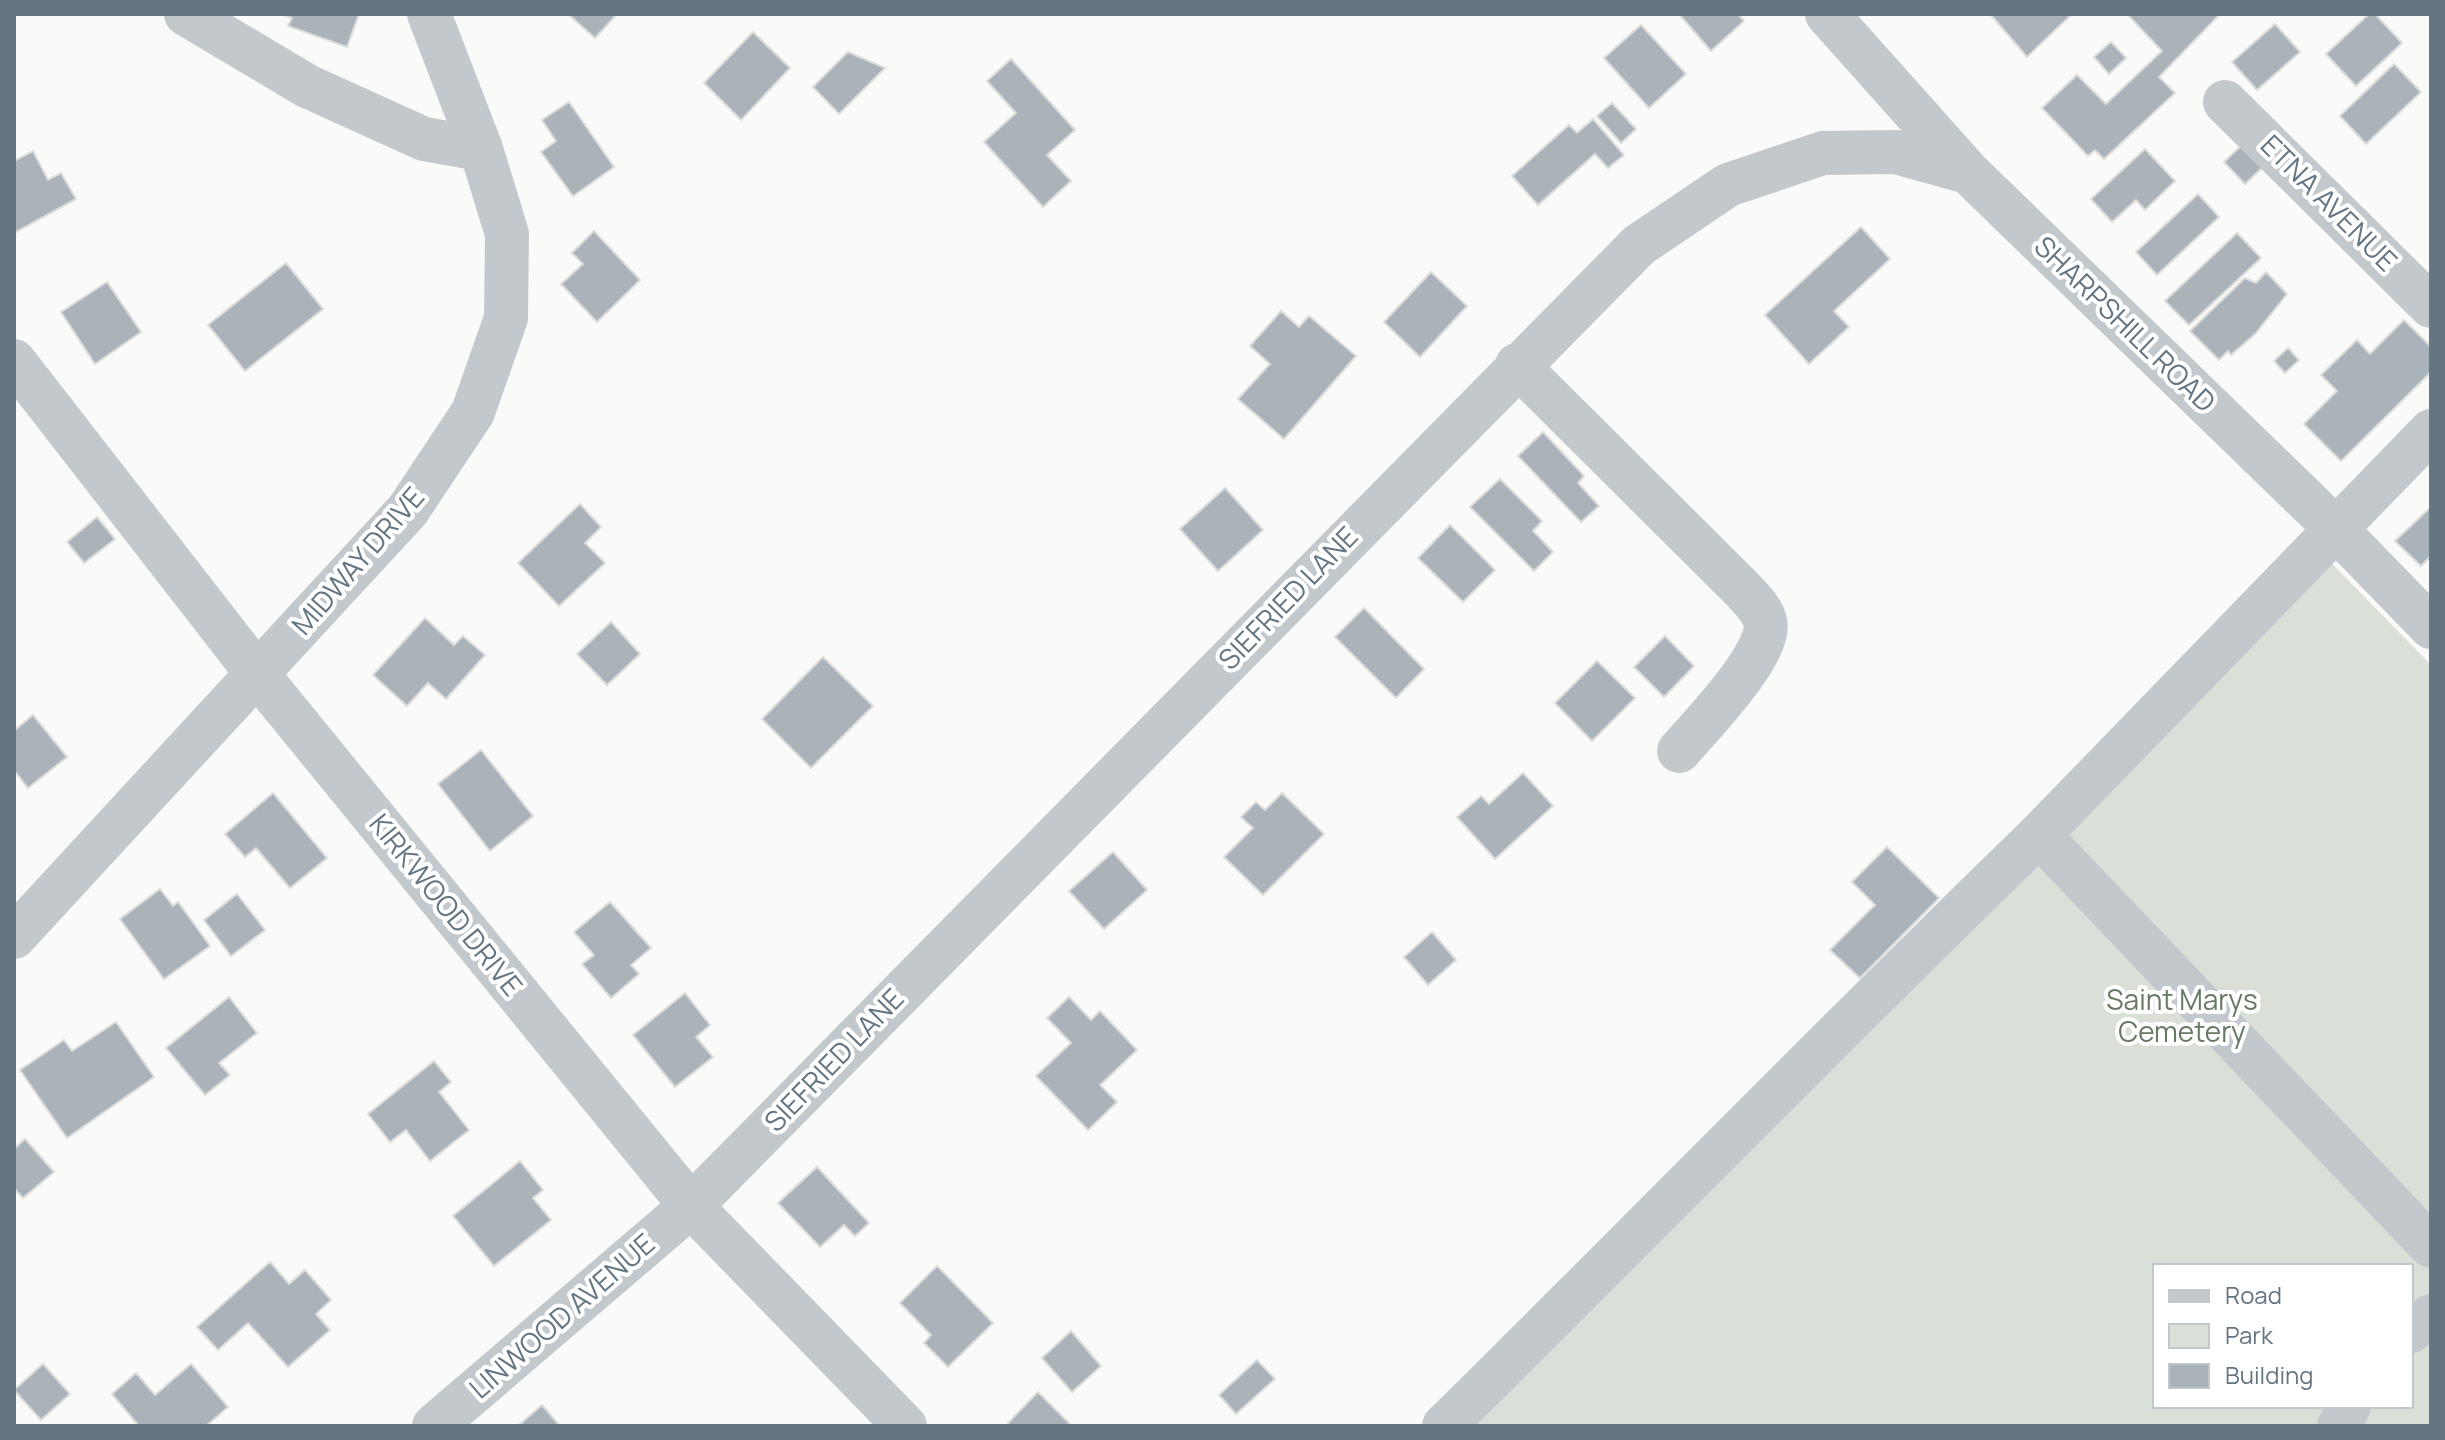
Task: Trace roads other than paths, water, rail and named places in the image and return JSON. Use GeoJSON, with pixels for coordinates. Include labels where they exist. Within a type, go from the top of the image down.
{"type":"FeatureCollection","features":[{"type":"Feature","properties":{"kind":"street"},"geometry":{"type":"LineString","coordinates":[[186,14],[307,86],[424,139],[481,149]]}},
{"type":"Feature","properties":{"kind":"street","name":"MIDWAY DRIVE"},"geometry":{"type":"LineString","coordinates":[[14,937],[408,510],[473,412],[506,318],[507,234],[481,149],[429,14]]}},
{"type":"Feature","properties":{"kind":"street","name":"SHARPSHILL ROAD"},"geometry":{"type":"LineString","coordinates":[[1827,14],[1968,172],[2334,527],[2431,627]]}},
{"type":"Feature","properties":{"kind":"street","name":"ETNA AVENUE"},"geometry":{"type":"LineString","coordinates":[[2225,102],[2431,306]]}},
{"type":"Feature","properties":{"kind":"street","name":"SIEFRIED LANE"},"geometry":{"type":"LineString","coordinates":[[691,1206],[1517,365],[1639,245],[1728,185],[1823,153],[1896,152],[1968,172]]}},
{"type":"Feature","properties":{"kind":"street","name":"KIRKWOOD DRIVE"},"geometry":{"type":"LineString","coordinates":[[14,361],[258,675],[691,1206],[905,1426]]}},
{"type":"Feature","properties":{"kind":"street"},"geometry":{"type":"LineString","coordinates":[[1517,365],[1743,590],[1766,622],[1766,633],[1759,647],[1730,693],[1679,751]]}},
{"type":"Feature","properties":{"kind":"street"},"geometry":{"type":"LineString","coordinates":[[1444,1426],[1659,1215],[1849,1019],[2039,835],[2334,527],[2431,431]]}},
{"type":"Feature","properties":{"kind":"street"},"geometry":{"type":"LineString","coordinates":[[2039,835],[2431,1246]]}},
{"type":"Feature","properties":{"kind":"street","name":"LINWOOD AVENUE"},"geometry":{"type":"LineString","coordinates":[[434,1426],[691,1206]]}},
{"type":"Feature","properties":{"kind":"street"},"geometry":{"type":"LineString","coordinates":[[2413,1330],[2431,1316]]}},
{"type":"Feature","properties":{"kind":"park label","name":"Saint Marys Cemetery"},"geometry":{"type":"Point","coordinates":[2182,1016]}}]}
